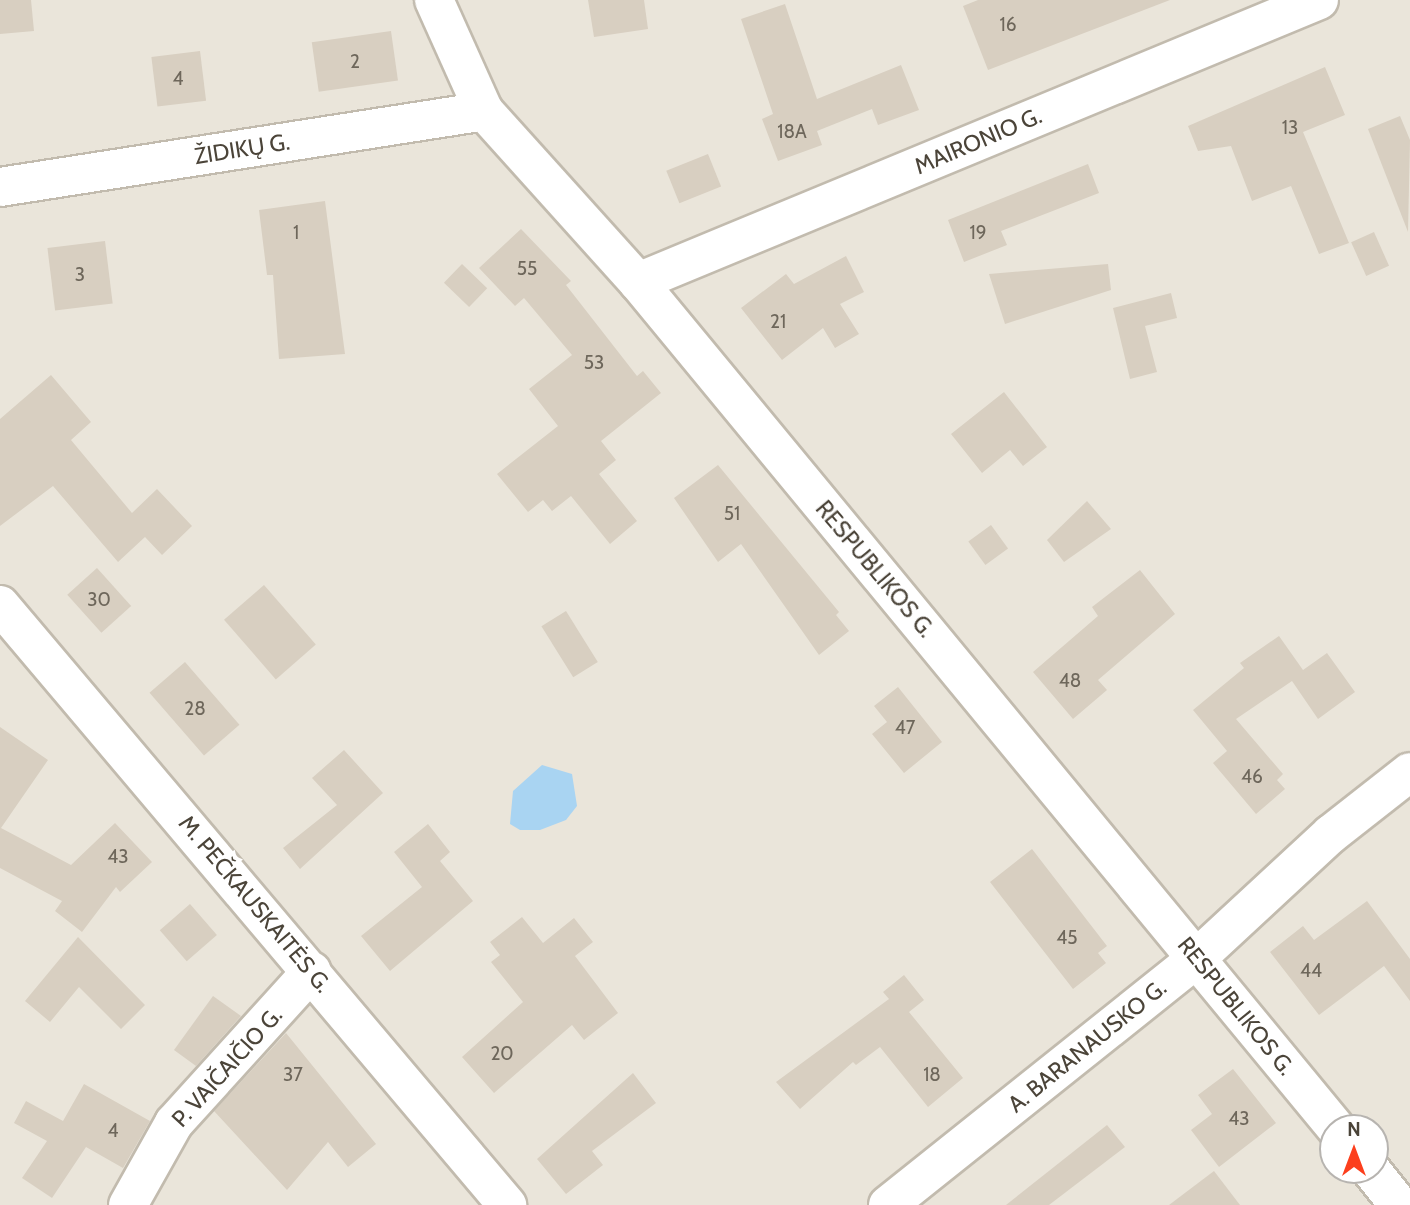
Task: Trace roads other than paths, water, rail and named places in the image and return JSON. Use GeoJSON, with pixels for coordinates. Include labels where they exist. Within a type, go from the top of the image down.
{"type":"FeatureCollection","features":[{"type":"Feature","properties":{"kind":"street","name":"RESPUBLIKOS G."},"geometry":{"type":"LineString","coordinates":[[434,0],[484,111],[638,282],[1324,1114]]}},
{"type":"Feature","properties":{"kind":"street","name":"MAIRONIO G."},"geometry":{"type":"LineString","coordinates":[[638,282],[1319,0]]}},
{"type":"Feature","properties":{"kind":"street","name":"ŽIDIKŲ G."},"geometry":{"type":"LineString","coordinates":[[0,187],[484,111]]}},
{"type":"Feature","properties":{"kind":"street","name":"M. PEČKAUSKAITĖS G."},"geometry":{"type":"LineString","coordinates":[[4,621],[313,971],[507,1205]]}},
{"type":"Feature","properties":{"kind":"street","name":"A. BARANAUSKO G."},"geometry":{"type":"LineString","coordinates":[[888,1205],[1196,958],[1331,834],[1410,772]]}},
{"type":"Feature","properties":{"kind":"street","name":"P. VAIČAIČIO G."},"geometry":{"type":"LineString","coordinates":[[128,1205],[174,1123],[313,971]]}},
{"type":"Feature","properties":{"kind":"street"},"geometry":{"type":"LineString","coordinates":[[1382,1184],[1399,1205]]}},
{"type":"Feature","properties":{"kind":"water"},"geometry":{"type":"Polygon","coordinates":[[[542,765],[572,774],[577,806],[566,820],[540,830],[520,830],[510,824],[513,791],[542,765]]]}}]}
